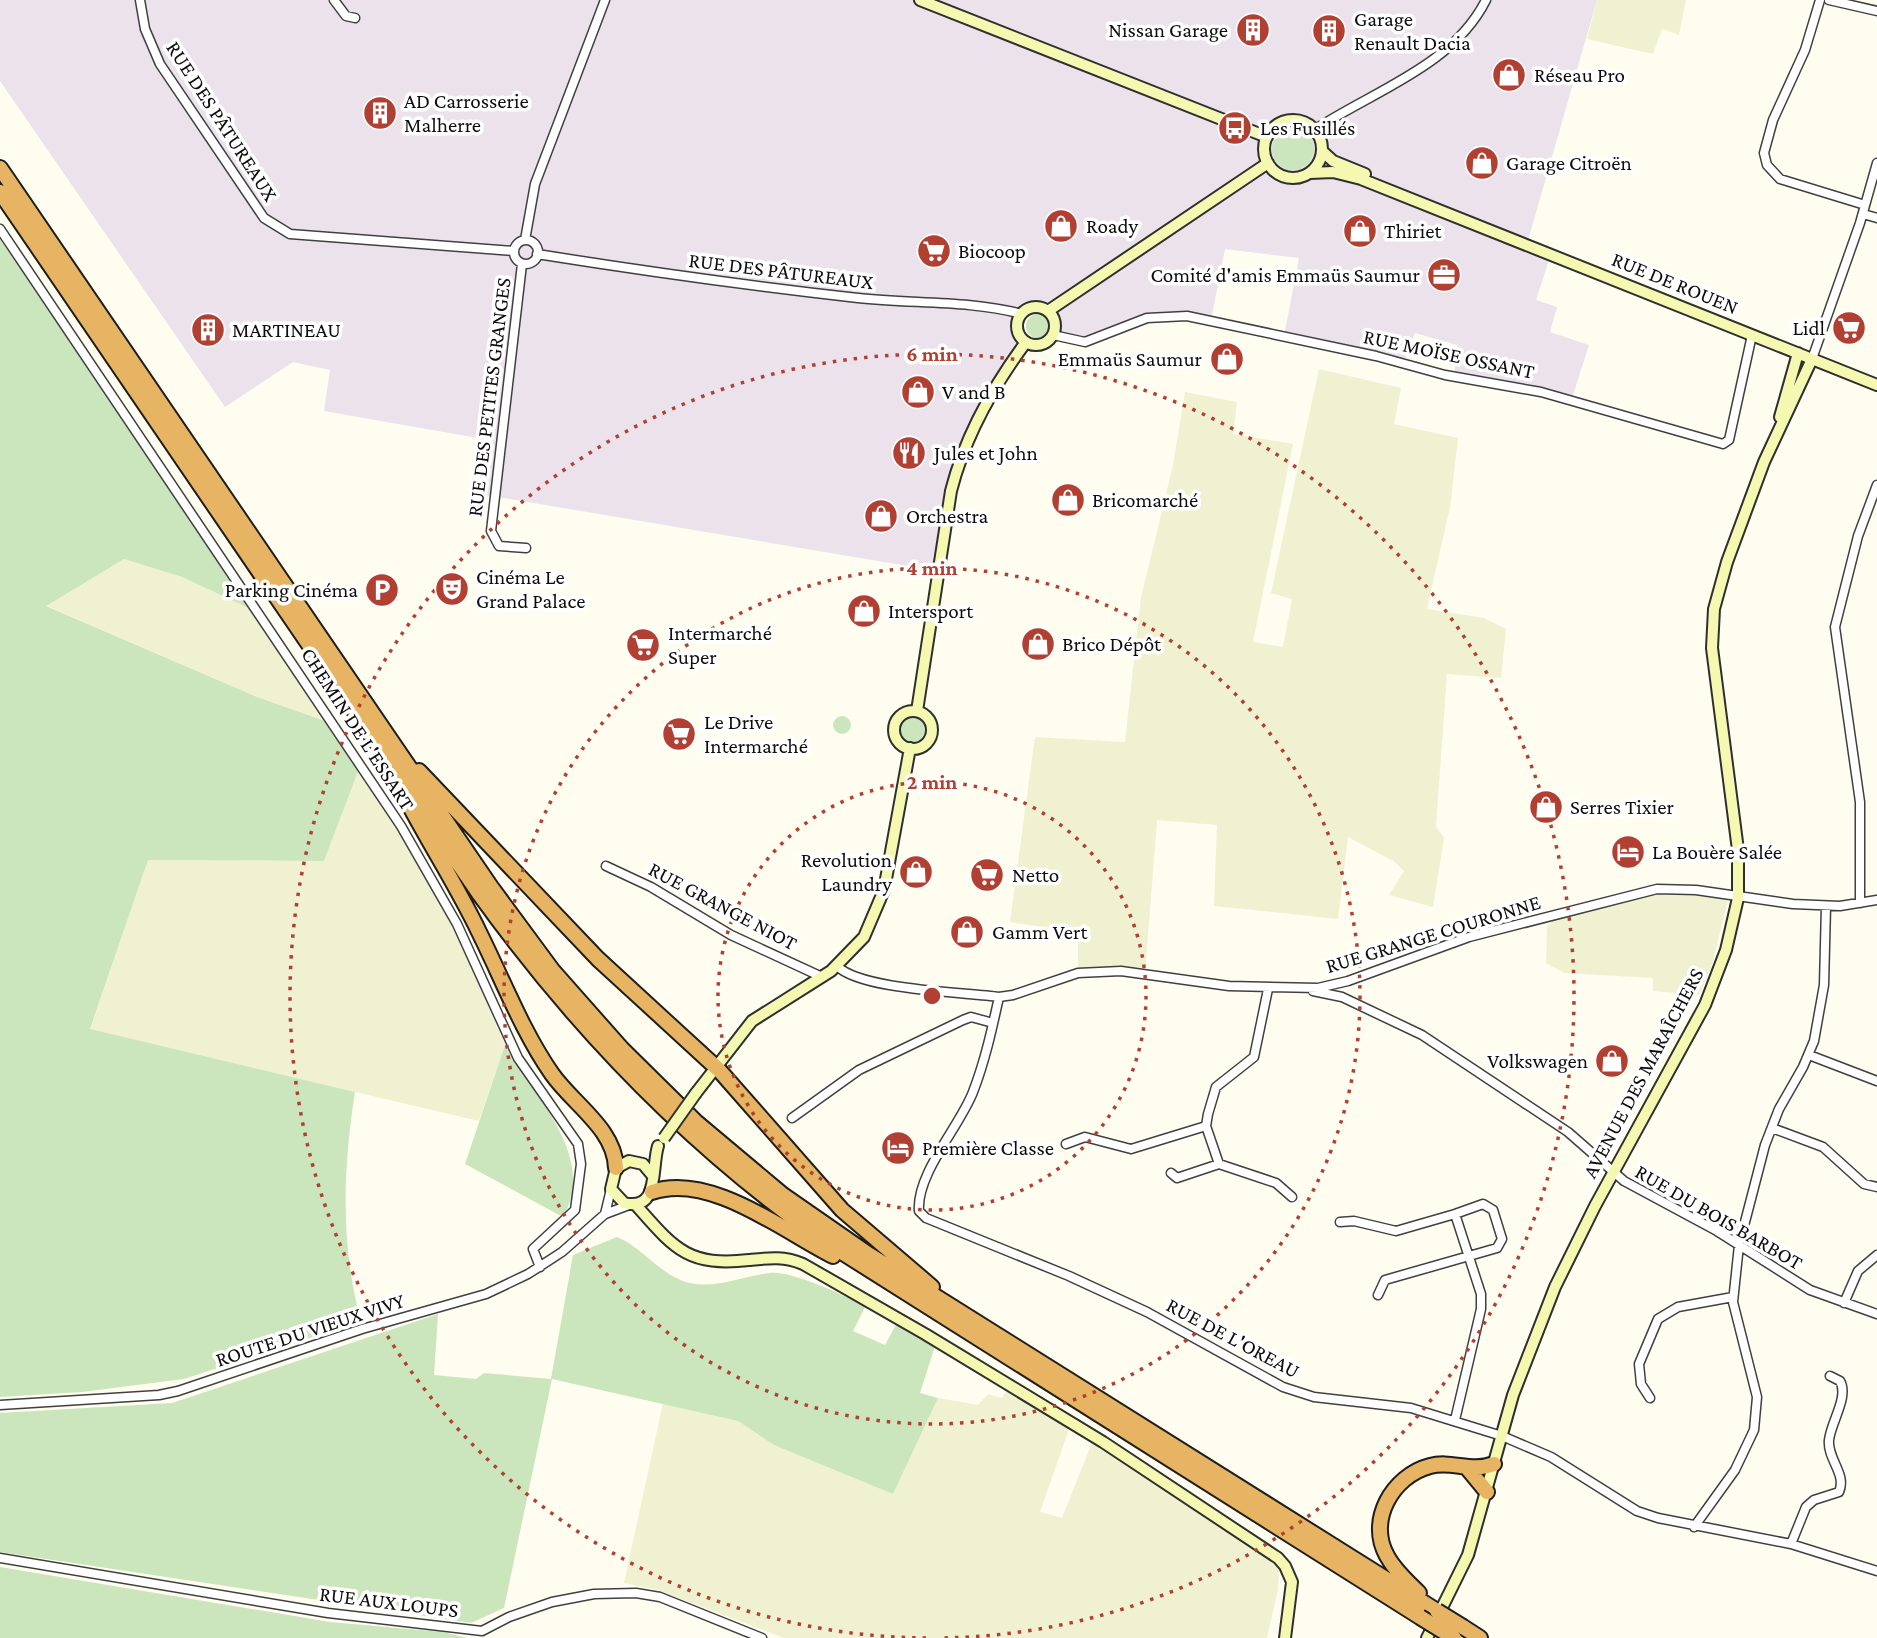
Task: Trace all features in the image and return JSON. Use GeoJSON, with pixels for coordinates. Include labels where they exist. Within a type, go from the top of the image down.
{"type":"FeatureCollection","features":[{"type":"Feature","properties":{"kind":"highway"},"geometry":{"type":"LineString","coordinates":[[0,168],[514,942],[612,1059],[687,1132],[743,1181],[803,1226],[894,1286],[1428,1608]]}},
{"type":"Feature","properties":{"kind":"highway"},"geometry":{"type":"LineString","coordinates":[[0,192],[386,746],[532,943],[583,1006],[646,1074],[724,1147],[783,1195],[839,1235],[1428,1608],[1458,1633],[1480,1638]]}},
{"type":"Feature","properties":{"kind":"highway"},"geometry":{"type":"LineString","coordinates":[[386,746],[598,959],[715,1066],[842,1210],[957,1310]]}},
{"type":"Feature","properties":{"kind":"highway"},"geometry":{"type":"LineString","coordinates":[[386,746],[540,1053],[561,1086],[609,1140],[615,1152],[616,1168]]}},
{"type":"Feature","properties":{"kind":"highway"},"geometry":{"type":"LineString","coordinates":[[650,1195],[680,1187],[736,1203],[894,1286]]}},
{"type":"Feature","properties":{"kind":"highway"},"geometry":{"type":"LineString","coordinates":[[1428,1608],[1385,1554],[1380,1523],[1383,1508],[1400,1483],[1421,1470],[1444,1464],[1468,1469],[1494,1464]]}},
{"type":"Feature","properties":{"kind":"highway"},"geometry":{"type":"LineString","coordinates":[[1468,1469],[1487,1492]]}},
{"type":"Feature","properties":{"kind":"street","name":"RUE DES PÂTUREAUX"},"geometry":{"type":"LineString","coordinates":[[140,0],[145,29],[160,64],[264,218],[276,227],[290,234],[514,251]]}},
{"type":"Feature","properties":{"kind":"street"},"geometry":{"type":"LineString","coordinates":[[334,0],[346,16],[355,18]]}},
{"type":"Feature","properties":{"kind":"street"},"geometry":{"type":"LineString","coordinates":[[525,240],[535,184],[606,0]]}},
{"type":"Feature","properties":{"kind":"street"},"geometry":{"type":"LineString","coordinates":[[920,0],[1267,137]]}},
{"type":"Feature","properties":{"kind":"street"},"geometry":{"type":"LineString","coordinates":[[1314,130],[1417,70],[1451,46],[1465,35],[1486,0]]}},
{"type":"Feature","properties":{"kind":"street"},"geometry":{"type":"LineString","coordinates":[[1820,0],[1805,50],[1773,120],[1764,153],[1767,165],[1780,179],[1864,209],[1877,218]]}},
{"type":"Feature","properties":{"kind":"street"},"geometry":{"type":"LineString","coordinates":[[1829,0],[1877,11]]}},
{"type":"Feature","properties":{"kind":"street"},"geometry":{"type":"LineString","coordinates":[[1293,120],[1314,130],[1322,151],[1310,173],[1290,178],[1273,170],[1268,163],[1264,145],[1277,125],[1293,120]]}},
{"type":"Feature","properties":{"kind":"street","name":"RUE DE ROUEN"},"geometry":{"type":"LineString","coordinates":[[1322,151],[1337,163],[1441,204],[1460,216]]}},
{"type":"Feature","properties":{"kind":"street"},"geometry":{"type":"LineString","coordinates":[[1048,311],[1055,325],[1053,335],[1040,345],[1026,342],[1018,329],[1022,314],[1032,308],[1048,311],[1268,163]]}},
{"type":"Feature","properties":{"kind":"street"},"geometry":{"type":"LineString","coordinates":[[1812,359],[1864,209],[1877,163]]}},
{"type":"Feature","properties":{"kind":"street","name":"RUE DE ROUEN"},"geometry":{"type":"LineString","coordinates":[[1310,173],[1348,175],[1460,216],[1877,385]]}},
{"type":"Feature","properties":{"kind":"street","name":"CHEMIN DE L'ESSART"},"geometry":{"type":"LineString","coordinates":[[0,229],[401,826],[447,905],[518,1059],[578,1144],[581,1164],[578,1201],[568,1220],[533,1249],[540,1266]]}},
{"type":"Feature","properties":{"kind":"street"},"geometry":{"type":"LineString","coordinates":[[525,240],[536,246],[537,254],[534,261],[522,264],[516,259],[514,251],[519,243],[525,240]]}},
{"type":"Feature","properties":{"kind":"street","name":"RUE DES PÂTUREAUX"},"geometry":{"type":"LineString","coordinates":[[537,254],[661,274],[811,293],[886,301],[974,305],[1022,314]]}},
{"type":"Feature","properties":{"kind":"street","name":"RUE DES PETITES GRANGES"},"geometry":{"type":"LineString","coordinates":[[522,264],[491,531],[499,546],[526,548]]}},
{"type":"Feature","properties":{"kind":"street","name":"RUE MOÏSE OSSANT"},"geometry":{"type":"LineString","coordinates":[[1053,335],[1085,342],[1147,318],[1187,316],[1376,356],[1446,375],[1541,392],[1723,444],[1729,440],[1752,335]]}},
{"type":"Feature","properties":{"kind":"street"},"geometry":{"type":"LineString","coordinates":[[916,711],[951,491],[959,459],[999,379],[1026,342]]}},
{"type":"Feature","properties":{"kind":"street","name":"AVENUE DES MARAÎCHERS"},"geometry":{"type":"LineString","coordinates":[[1427,1638],[1468,1555],[1517,1384],[1570,1253],[1705,1005],[1726,950],[1738,898],[1737,825],[1712,648],[1714,609],[1727,562],[1779,424],[1798,353]]}},
{"type":"Feature","properties":{"kind":"street","name":"AVENUE DES MARAÎCHERS"},"geometry":{"type":"LineString","coordinates":[[1779,424],[1791,406],[1812,359]]}},
{"type":"Feature","properties":{"kind":"street"},"geometry":{"type":"LineString","coordinates":[[1860,903],[1860,802],[1835,627],[1858,536],[1877,485]]}},
{"type":"Feature","properties":{"kind":"street"},"geometry":{"type":"LineString","coordinates":[[916,711],[928,718],[931,736],[922,746],[910,748],[897,740],[895,726],[905,713],[916,711]]}},
{"type":"Feature","properties":{"kind":"street"},"geometry":{"type":"LineString","coordinates":[[605,1214],[616,1168],[636,1161],[661,1142],[743,1031],[760,1014],[837,966],[864,937],[884,890],[910,748]]}},
{"type":"Feature","properties":{"kind":"street","name":"RUE GRANGE NIOT"},"geometry":{"type":"LineString","coordinates":[[606,866],[651,887],[731,935],[822,977]]}},
{"type":"Feature","properties":{"kind":"street","name":"RUE GRANGE COURONNE"},"geometry":{"type":"LineString","coordinates":[[837,966],[846,974],[870,982],[999,997],[1013,995],[1078,973],[1121,971],[1268,989],[1303,989],[1336,985],[1459,940],[1620,896],[1682,888],[1738,898],[1826,906],[1877,900]]}},
{"type":"Feature","properties":{"kind":"street"},"geometry":{"type":"LineString","coordinates":[[1694,1527],[1735,1470],[1754,1430],[1757,1397],[1733,1297],[1739,1245],[1772,1128],[1809,1055],[1824,985],[1826,906]]}},
{"type":"Feature","properties":{"kind":"street"},"geometry":{"type":"LineString","coordinates":[[1336,985],[1342,997]]}},
{"type":"Feature","properties":{"kind":"street"},"geometry":{"type":"LineString","coordinates":[[1219,1164],[1206,1126],[1216,1087],[1254,1057],[1268,989]]}},
{"type":"Feature","properties":{"kind":"street","name":"RUE DU BOIS BARBOT"},"geometry":{"type":"LineString","coordinates":[[1303,989],[1342,997],[1432,1042],[1568,1132],[1613,1173],[1739,1245],[1798,1283],[1877,1314]]}},
{"type":"Feature","properties":{"kind":"street","name":"RUE DE L'OREAU"},"geometry":{"type":"LineString","coordinates":[[999,997],[972,1094],[929,1174],[919,1204],[922,1216],[1069,1276],[1147,1312],[1283,1387],[1314,1397],[1389,1404],[1455,1420],[1502,1436],[1550,1457],[1637,1511],[1694,1527],[1791,1544],[1876,1572]]}},
{"type":"Feature","properties":{"kind":"street"},"geometry":{"type":"LineString","coordinates":[[792,1118],[845,1078],[871,1063],[971,1017],[993,1023]]}},
{"type":"Feature","properties":{"kind":"street"},"geometry":{"type":"LineString","coordinates":[[1809,1055],[1877,1081]]}},
{"type":"Feature","properties":{"kind":"street"},"geometry":{"type":"LineString","coordinates":[[1066,1144],[1085,1137],[1131,1149],[1206,1126]]}},
{"type":"Feature","properties":{"kind":"street"},"geometry":{"type":"LineString","coordinates":[[1772,1128],[1823,1147],[1864,1184],[1877,1187]]}},
{"type":"Feature","properties":{"kind":"street"},"geometry":{"type":"LineString","coordinates":[[651,1223],[650,1195],[661,1142]]}},
{"type":"Feature","properties":{"kind":"street"},"geometry":{"type":"LineString","coordinates":[[636,1161],[643,1164],[653,1176]]}},
{"type":"Feature","properties":{"kind":"street"},"geometry":{"type":"LineString","coordinates":[[1171,1173],[1177,1178],[1219,1164],[1276,1183],[1292,1197]]}},
{"type":"Feature","properties":{"kind":"street"},"geometry":{"type":"LineString","coordinates":[[611,1189],[619,1199],[633,1204],[671,1245],[700,1260],[722,1263],[782,1257],[803,1264],[925,1334],[1191,1498],[1286,1566],[1293,1592],[1285,1638]]}},
{"type":"Feature","properties":{"kind":"street"},"geometry":{"type":"LineString","coordinates":[[633,1204],[650,1195]]}},
{"type":"Feature","properties":{"kind":"street","name":"ROUTE DU VIEUX VIVY"},"geometry":{"type":"LineString","coordinates":[[0,1405],[159,1395],[178,1391],[362,1329],[471,1299],[501,1288],[540,1266],[578,1239],[605,1214],[633,1204]]}},
{"type":"Feature","properties":{"kind":"street"},"geometry":{"type":"LineString","coordinates":[[1340,1222],[1354,1221],[1395,1231],[1483,1205],[1493,1210],[1502,1239],[1497,1248],[1385,1280],[1378,1295]]}},
{"type":"Feature","properties":{"kind":"street"},"geometry":{"type":"LineString","coordinates":[[1455,1214],[1481,1294],[1481,1309],[1455,1420]]}},
{"type":"Feature","properties":{"kind":"street"},"geometry":{"type":"LineString","coordinates":[[1844,1303],[1858,1270],[1877,1255]]}},
{"type":"Feature","properties":{"kind":"street"},"geometry":{"type":"LineString","coordinates":[[1650,1398],[1641,1384],[1639,1364],[1658,1319],[1678,1307],[1733,1297]]}},
{"type":"Feature","properties":{"kind":"street"},"geometry":{"type":"LineString","coordinates":[[1791,1544],[1802,1513],[1814,1500],[1839,1492],[1842,1486],[1842,1478],[1829,1451],[1830,1437],[1844,1391],[1840,1381],[1830,1376]]}},
{"type":"Feature","properties":{"kind":"street","name":"RUE AUX LOUPS"},"geometry":{"type":"LineString","coordinates":[[0,1558],[328,1613],[483,1634],[509,1617],[552,1602],[594,1594],[635,1592],[660,1597],[762,1638]]}},
{"type":"Feature","properties":{"kind":"shaded area"},"geometry":{"type":"Polygon","coordinates":[[[0,0],[1597,0],[1527,244],[1551,254],[1536,300],[1557,307],[1550,332],[1589,345],[1571,401],[1454,376],[1457,345],[1415,333],[1403,364],[1284,336],[1299,258],[1225,249],[1211,320],[1167,315],[1092,341],[1053,335],[1053,317],[1041,308],[1032,308],[1022,314],[1018,329],[1023,340],[966,440],[938,571],[486,495],[489,440],[324,411],[330,370],[293,362],[225,407],[0,81],[0,0]]]}},
{"type":"Feature","properties":{"kind":"green space"},"geometry":{"type":"Polygon","coordinates":[[[1597,0],[1686,0],[1679,35],[1662,29],[1653,54],[1587,39],[1597,0]]]}},
{"type":"Feature","properties":{"kind":"green space"},"geometry":{"type":"Polygon","coordinates":[[[1293,128],[1308,134],[1314,149],[1308,164],[1293,170],[1278,164],[1272,149],[1278,134],[1293,128]]]}},
{"type":"Feature","properties":{"kind":"green space"},"geometry":{"type":"Polygon","coordinates":[[[0,239],[255,611],[182,577],[124,559],[46,606],[257,697],[325,721],[359,769],[324,861],[148,860],[90,1029],[355,1092],[348,1150],[346,1207],[350,1264],[361,1321],[184,1379],[82,1392],[0,1397],[0,239]]]}},
{"type":"Feature","properties":{"kind":"green space"},"geometry":{"type":"Polygon","coordinates":[[[1033,314],[1043,314],[1050,321],[1050,331],[1043,338],[1033,338],[1026,331],[1026,321],[1033,314]]]}},
{"type":"Feature","properties":{"kind":"green space"},"geometry":{"type":"Polygon","coordinates":[[[1319,369],[1401,388],[1394,424],[1458,438],[1450,507],[1427,609],[1484,618],[1506,629],[1501,678],[1447,674],[1436,826],[1444,838],[1433,907],[1389,895],[1404,871],[1395,862],[1348,837],[1338,919],[1214,906],[1217,825],[1157,820],[1145,974],[1078,973],[1078,932],[1010,922],[1035,737],[1125,742],[1141,598],[1173,465],[1185,392],[1237,402],[1233,434],[1293,444],[1253,642],[1283,647],[1292,599],[1271,593],[1319,369]]]}},
{"type":"Feature","properties":{"kind":"green space"},"geometry":{"type":"Polygon","coordinates":[[[124,559],[182,577],[255,611],[325,721],[257,697],[45,605],[124,559]]]}},
{"type":"Feature","properties":{"kind":"green space"},"geometry":{"type":"Polygon","coordinates":[[[842,716],[848,719],[851,725],[848,731],[842,734],[836,731],[833,725],[836,719],[842,716]]]}},
{"type":"Feature","properties":{"kind":"green space"},"geometry":{"type":"Polygon","coordinates":[[[912,716],[921,720],[925,729],[921,738],[912,742],[903,738],[899,729],[903,720],[912,716]]]}},
{"type":"Feature","properties":{"kind":"green space"},"geometry":{"type":"Polygon","coordinates":[[[359,769],[405,840],[461,943],[505,1045],[479,1121],[90,1030],[148,860],[324,861],[359,769]]]}},
{"type":"Feature","properties":{"kind":"green space"},"geometry":{"type":"Polygon","coordinates":[[[1661,892],[1685,892],[1728,900],[1712,965],[1699,995],[1653,991],[1653,978],[1564,973],[1546,963],[1547,926],[1554,920],[1661,892]]]}},
{"type":"Feature","properties":{"kind":"green space"},"geometry":{"type":"Polygon","coordinates":[[[505,1045],[558,1127],[567,1149],[573,1172],[572,1194],[563,1217],[465,1164],[505,1045]]]}},
{"type":"Feature","properties":{"kind":"green space"},"geometry":{"type":"Polygon","coordinates":[[[617,1237],[670,1274],[690,1283],[720,1283],[770,1273],[804,1280],[865,1307],[853,1331],[885,1345],[898,1321],[935,1346],[920,1393],[938,1398],[893,1494],[774,1445],[738,1421],[552,1379],[504,1608],[471,1623],[0,1552],[0,1413],[172,1403],[438,1314],[434,1375],[476,1379],[484,1373],[551,1379],[573,1255],[617,1237]]]}},
{"type":"Feature","properties":{"kind":"green space"},"geometry":{"type":"Polygon","coordinates":[[[1007,1389],[1070,1426],[1040,1512],[1062,1518],[1093,1440],[1271,1559],[1279,1570],[1278,1589],[1267,1638],[784,1638],[658,1590],[624,1583],[663,1403],[738,1421],[775,1445],[893,1494],[938,1398],[978,1405],[988,1394],[1002,1398],[1007,1389]]]}},
{"type":"Feature","properties":{"kind":"green space"},"geometry":{"type":"Polygon","coordinates":[[[0,1567],[330,1622],[443,1632],[467,1638],[0,1638],[0,1567]]]}},
{"type":"Feature","properties":{"kind":"place","name":"Nissan Garage"},"geometry":{"type":"Point","coordinates":[1253,30]}},
{"type":"Feature","properties":{"kind":"place","name":"Garage Renault Dacia"},"geometry":{"type":"Point","coordinates":[1329,31]}},
{"type":"Feature","properties":{"kind":"place","name":"Réseau Pro"},"geometry":{"type":"Point","coordinates":[1509,75]}},
{"type":"Feature","properties":{"kind":"place","name":"AD Carrosserie Malherre"},"geometry":{"type":"Point","coordinates":[380,113]}},
{"type":"Feature","properties":{"kind":"place","name":"Les Fusillés"},"geometry":{"type":"Point","coordinates":[1235,128]}},
{"type":"Feature","properties":{"kind":"place","name":"Garage Citroën"},"geometry":{"type":"Point","coordinates":[1482,163]}},
{"type":"Feature","properties":{"kind":"place","name":"Roady"},"geometry":{"type":"Point","coordinates":[1061,226]}},
{"type":"Feature","properties":{"kind":"place","name":"Thiriet"},"geometry":{"type":"Point","coordinates":[1360,231]}},
{"type":"Feature","properties":{"kind":"place","name":"Biocoop"},"geometry":{"type":"Point","coordinates":[934,251]}},
{"type":"Feature","properties":{"kind":"place","name":"Comité d'amis Emmaüs Saumur"},"geometry":{"type":"Point","coordinates":[1444,275]}},
{"type":"Feature","properties":{"kind":"place","name":"Lidl"},"geometry":{"type":"Point","coordinates":[1849,328]}},
{"type":"Feature","properties":{"kind":"place","name":"MARTINEAU"},"geometry":{"type":"Point","coordinates":[208,330]}},
{"type":"Feature","properties":{"kind":"place","name":"Emmaüs Saumur"},"geometry":{"type":"Point","coordinates":[1227,359]}},
{"type":"Feature","properties":{"kind":"place","name":"V and B"},"geometry":{"type":"Point","coordinates":[918,392]}},
{"type":"Feature","properties":{"kind":"place","name":"Jules et John"},"geometry":{"type":"Point","coordinates":[909,453]}},
{"type":"Feature","properties":{"kind":"place","name":"Bricomarché"},"geometry":{"type":"Point","coordinates":[1068,500]}},
{"type":"Feature","properties":{"kind":"place","name":"Orchestra"},"geometry":{"type":"Point","coordinates":[881,516]}},
{"type":"Feature","properties":{"kind":"place","name":"Cinéma Le Grand Palace"},"geometry":{"type":"Point","coordinates":[452,589]}},
{"type":"Feature","properties":{"kind":"place","name":"Parking Cinéma"},"geometry":{"type":"Point","coordinates":[382,590]}},
{"type":"Feature","properties":{"kind":"place","name":"Intersport"},"geometry":{"type":"Point","coordinates":[864,611]}},
{"type":"Feature","properties":{"kind":"place","name":"Brico Dépôt"},"geometry":{"type":"Point","coordinates":[1038,644]}},
{"type":"Feature","properties":{"kind":"place","name":"Intermarché Super"},"geometry":{"type":"Point","coordinates":[643,645]}},
{"type":"Feature","properties":{"kind":"place","name":"Le Drive Intermarché"},"geometry":{"type":"Point","coordinates":[679,734]}},
{"type":"Feature","properties":{"kind":"place","name":"Serres Tixier"},"geometry":{"type":"Point","coordinates":[1546,807]}},
{"type":"Feature","properties":{"kind":"place","name":"La Bouère Salée"},"geometry":{"type":"Point","coordinates":[1628,852]}},
{"type":"Feature","properties":{"kind":"place","name":"Revolution Laundry"},"geometry":{"type":"Point","coordinates":[916,872]}},
{"type":"Feature","properties":{"kind":"place","name":"Netto"},"geometry":{"type":"Point","coordinates":[987,875]}},
{"type":"Feature","properties":{"kind":"place","name":"Gamm Vert"},"geometry":{"type":"Point","coordinates":[967,932]}},
{"type":"Feature","properties":{"kind":"place","name":"Volkswagen"},"geometry":{"type":"Point","coordinates":[1612,1061]}},
{"type":"Feature","properties":{"kind":"place","name":"Première Classe"},"geometry":{"type":"Point","coordinates":[898,1148]}}]}
